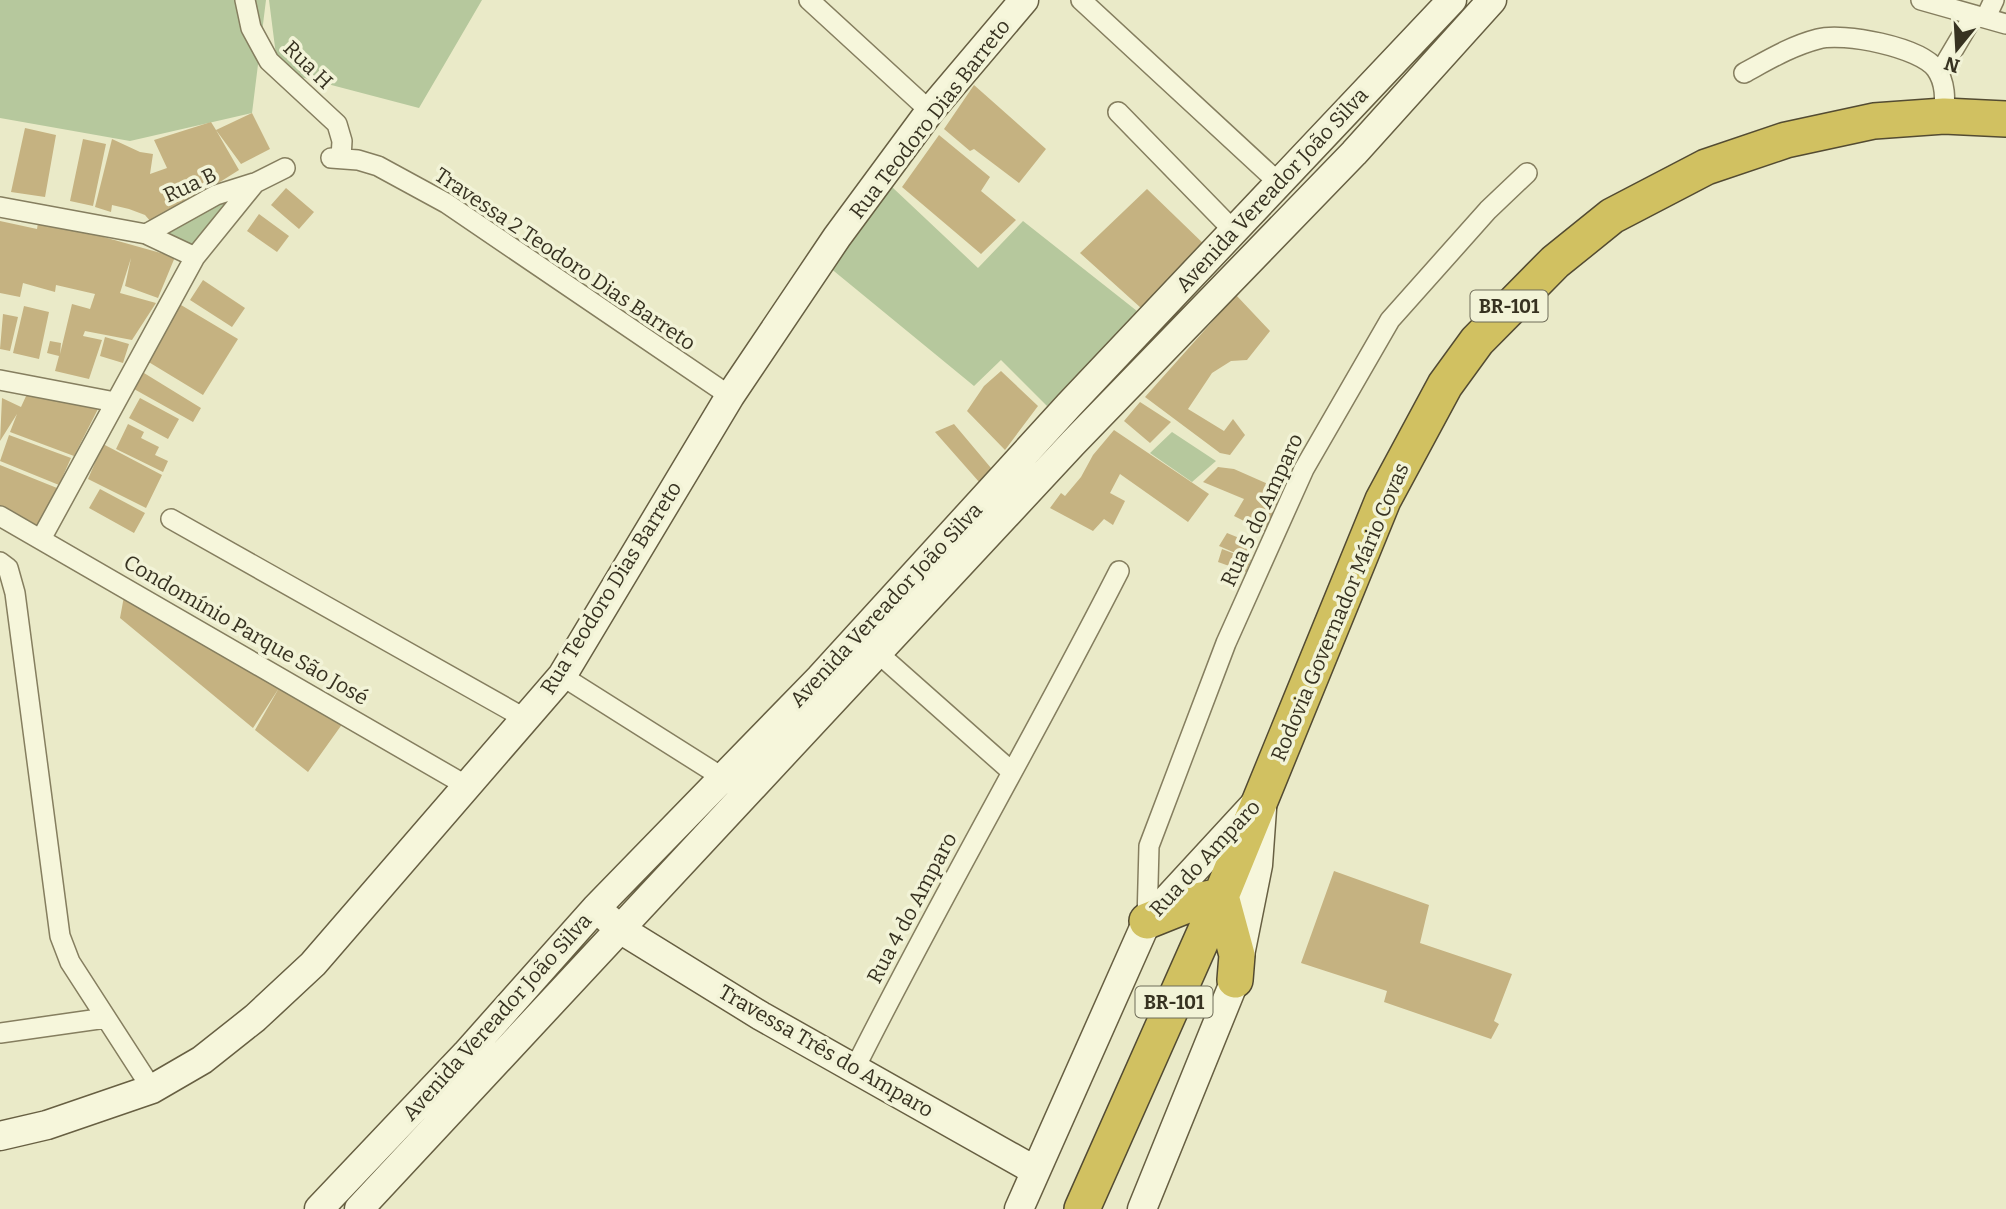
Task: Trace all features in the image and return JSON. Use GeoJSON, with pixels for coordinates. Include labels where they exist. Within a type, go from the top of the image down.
{"type":"FeatureCollection","features":[{"type":"Feature","properties":{"kind":"highway","name":"Rodovia Governador Mário Covas"},"geometry":{"type":"LineString","coordinates":[[1082,1209],[1221,897],[1383,500],[1458,365],[1515,300],[1612,216],[1706,167],[1786,140],[1874,121],[1944,116],[2006,120]]}},
{"type":"Feature","properties":{"kind":"highway"},"geometry":{"type":"LineString","coordinates":[[1147,921],[1197,901],[1221,897],[1237,955],[1235,980]]}},
{"type":"Feature","properties":{"kind":"street","name":"Rua H"},"geometry":{"type":"LineString","coordinates":[[245,0],[251,28],[269,61],[337,124],[342,141],[336,158]]}},
{"type":"Feature","properties":{"kind":"street","name":"Rua Teodoro Dias Barreto"},"geometry":{"type":"LineString","coordinates":[[0,1136],[47,1125],[152,1089],[202,1060],[255,1018],[313,964],[562,676],[730,396],[837,237],[930,111],[1024,0]]}},
{"type":"Feature","properties":{"kind":"street"},"geometry":{"type":"LineString","coordinates":[[1081,0],[1280,184]]}},
{"type":"Feature","properties":{"kind":"street","name":"Avenida Vereador João Silva"},"geometry":{"type":"LineString","coordinates":[[359,1209],[620,929],[739,777],[919,591],[1073,443],[1354,153],[1492,0]]}},
{"type":"Feature","properties":{"kind":"street"},"geometry":{"type":"LineString","coordinates":[[1920,0],[1985,11],[2006,24]]}},
{"type":"Feature","properties":{"kind":"street","name":"Avenida Vereador João Silva"},"geometry":{"type":"LineString","coordinates":[[318,1209],[475,1044],[596,908],[879,654],[919,591],[1233,230],[1280,184],[1442,3]]}},
{"type":"Feature","properties":{"kind":"street"},"geometry":{"type":"LineString","coordinates":[[818,4],[930,111]]}},
{"type":"Feature","properties":{"kind":"street"},"geometry":{"type":"LineString","coordinates":[[1939,74],[1985,11]]}},
{"type":"Feature","properties":{"kind":"street"},"geometry":{"type":"LineString","coordinates":[[1744,73],[1794,47],[1821,38],[1868,40],[1921,58],[1934,66],[1945,92],[1944,116]]}},
{"type":"Feature","properties":{"kind":"street"},"geometry":{"type":"LineString","coordinates":[[1118,112],[1233,230]]}},
{"type":"Feature","properties":{"kind":"street","name":"Travessa 2 Teodoro Dias Barreto"},"geometry":{"type":"LineString","coordinates":[[336,158],[377,166],[446,203],[730,396]]}},
{"type":"Feature","properties":{"kind":"street"},"geometry":{"type":"LineString","coordinates":[[41,539],[195,257],[255,183],[285,168]]}},
{"type":"Feature","properties":{"kind":"street","name":"Rua 5 do Amparo"},"geometry":{"type":"LineString","coordinates":[[1147,921],[1149,846],[1226,643],[1304,469],[1390,320],[1479,219],[1527,173]]}},
{"type":"Feature","properties":{"kind":"street","name":"Rua B"},"geometry":{"type":"LineString","coordinates":[[146,234],[216,195],[255,183]]}},
{"type":"Feature","properties":{"kind":"street"},"geometry":{"type":"LineString","coordinates":[[0,207],[146,234],[195,257]]}},
{"type":"Feature","properties":{"kind":"street"},"geometry":{"type":"LineString","coordinates":[[0,380],[115,402]]}},
{"type":"Feature","properties":{"kind":"street","name":"Condomínio Parque São José"},"geometry":{"type":"LineString","coordinates":[[0,516],[467,786]]}},
{"type":"Feature","properties":{"kind":"street"},"geometry":{"type":"LineString","coordinates":[[171,519],[526,719]]}},
{"type":"Feature","properties":{"kind":"street"},"geometry":{"type":"LineString","coordinates":[[0,562],[8,568],[15,593],[60,936],[70,962],[152,1089]]}},
{"type":"Feature","properties":{"kind":"street","name":"Rua 4 do Amparo"},"geometry":{"type":"LineString","coordinates":[[855,1068],[919,941],[1013,772],[1119,571]]}},
{"type":"Feature","properties":{"kind":"street"},"geometry":{"type":"LineString","coordinates":[[879,654],[1013,772]]}},
{"type":"Feature","properties":{"kind":"street"},"geometry":{"type":"LineString","coordinates":[[562,676],[739,777]]}},
{"type":"Feature","properties":{"kind":"street","name":"Rua do Amparo"},"geometry":{"type":"LineString","coordinates":[[1018,1209],[1147,921],[1263,794]]}},
{"type":"Feature","properties":{"kind":"street","name":"Rua do Amparo"},"geometry":{"type":"LineString","coordinates":[[1142,1209],[1235,980],[1258,865],[1263,794]]}},
{"type":"Feature","properties":{"kind":"street","name":"Travessa Três do Amparo"},"geometry":{"type":"LineString","coordinates":[[596,908],[620,929],[761,1016],[1034,1170]]}},
{"type":"Feature","properties":{"kind":"street"},"geometry":{"type":"LineString","coordinates":[[0,1032],[106,1018]]}},
{"type":"Feature","properties":{"kind":"green space"},"geometry":{"type":"Polygon","coordinates":[[[0,0],[266,0],[252,113],[130,141],[0,118],[0,0]]]}},
{"type":"Feature","properties":{"kind":"green space"},"geometry":{"type":"Polygon","coordinates":[[[269,0],[482,0],[419,108],[278,71],[269,0]]]}},
{"type":"Feature","properties":{"kind":"green space"},"geometry":{"type":"Polygon","coordinates":[[[892,187],[978,268],[1023,221],[1137,311],[1047,406],[1001,360],[974,386],[829,267],[892,187]]]}},
{"type":"Feature","properties":{"kind":"green space"},"geometry":{"type":"Polygon","coordinates":[[[241,192],[193,249],[153,230],[241,192]]]}},
{"type":"Feature","properties":{"kind":"green space"},"geometry":{"type":"Polygon","coordinates":[[[1172,432],[1216,461],[1192,482],[1150,453],[1172,432]]]}},
{"type":"Feature","properties":{"kind":"building"},"geometry":{"type":"Polygon","coordinates":[[[974,85],[1046,149],[1019,183],[974,149],[970,151],[944,129],[974,85]]]}},
{"type":"Feature","properties":{"kind":"building"},"geometry":{"type":"Polygon","coordinates":[[[252,113],[270,149],[241,164],[216,130],[252,113]]]}},
{"type":"Feature","properties":{"kind":"building"},"geometry":{"type":"Polygon","coordinates":[[[211,122],[239,170],[151,222],[145,215],[129,209],[112,205],[111,212],[95,207],[112,139],[140,152],[153,154],[150,174],[167,168],[154,140],[211,122]]]}},
{"type":"Feature","properties":{"kind":"building"},"geometry":{"type":"Polygon","coordinates":[[[25,128],[56,135],[45,197],[11,192],[25,128]]]}},
{"type":"Feature","properties":{"kind":"building"},"geometry":{"type":"Polygon","coordinates":[[[939,135],[990,177],[981,191],[1016,220],[981,254],[902,187],[939,135]]]}},
{"type":"Feature","properties":{"kind":"building"},"geometry":{"type":"Polygon","coordinates":[[[83,139],[106,144],[93,206],[70,201],[83,139]]]}},
{"type":"Feature","properties":{"kind":"building"},"geometry":{"type":"Polygon","coordinates":[[[286,188],[314,212],[299,229],[271,205],[286,188]]]}},
{"type":"Feature","properties":{"kind":"building"},"geometry":{"type":"Polygon","coordinates":[[[1147,189],[1208,248],[1141,308],[1080,253],[1147,189]]]}},
{"type":"Feature","properties":{"kind":"building"},"geometry":{"type":"Polygon","coordinates":[[[259,214],[289,236],[277,252],[247,231],[259,214]]]}},
{"type":"Feature","properties":{"kind":"building"},"geometry":{"type":"Polygon","coordinates":[[[0,221],[37,229],[38,223],[68,227],[175,257],[158,298],[125,286],[131,258],[120,293],[156,303],[132,340],[85,331],[83,336],[102,340],[89,379],[55,371],[59,356],[47,353],[50,341],[61,343],[60,354],[72,304],[90,309],[95,294],[56,285],[55,292],[23,283],[20,297],[0,293],[0,221]]]}},
{"type":"Feature","properties":{"kind":"building"},"geometry":{"type":"Polygon","coordinates":[[[203,280],[245,308],[232,327],[190,300],[203,280]]]}},
{"type":"Feature","properties":{"kind":"building"},"geometry":{"type":"Polygon","coordinates":[[[1236,295],[1270,331],[1247,360],[1231,361],[1212,373],[1188,409],[1224,431],[1233,419],[1245,435],[1230,455],[1220,453],[1145,397],[1236,295]]]}},
{"type":"Feature","properties":{"kind":"building"},"geometry":{"type":"Polygon","coordinates":[[[176,302],[238,339],[203,395],[147,361],[176,302]]]}},
{"type":"Feature","properties":{"kind":"building"},"geometry":{"type":"Polygon","coordinates":[[[24,306],[49,312],[39,359],[13,353],[24,306]]]}},
{"type":"Feature","properties":{"kind":"building"},"geometry":{"type":"Polygon","coordinates":[[[3,314],[18,317],[10,351],[0,349],[3,314]]]}},
{"type":"Feature","properties":{"kind":"building"},"geometry":{"type":"Polygon","coordinates":[[[105,337],[129,344],[123,363],[100,356],[105,337]]]}},
{"type":"Feature","properties":{"kind":"building"},"geometry":{"type":"Polygon","coordinates":[[[1001,371],[1038,406],[1005,450],[967,411],[984,386],[1001,371]]]}},
{"type":"Feature","properties":{"kind":"building"},"geometry":{"type":"Polygon","coordinates":[[[144,373],[201,408],[193,422],[134,389],[144,373]]]}},
{"type":"Feature","properties":{"kind":"building"},"geometry":{"type":"Polygon","coordinates":[[[27,394],[98,409],[74,456],[10,432],[17,414],[0,441],[2,398],[21,407],[27,394]]]}},
{"type":"Feature","properties":{"kind":"building"},"geometry":{"type":"Polygon","coordinates":[[[140,398],[179,419],[168,439],[129,418],[140,398]]]}},
{"type":"Feature","properties":{"kind":"building"},"geometry":{"type":"Polygon","coordinates":[[[1140,402],[1171,422],[1150,443],[1124,421],[1140,402]]]}},
{"type":"Feature","properties":{"kind":"building"},"geometry":{"type":"Polygon","coordinates":[[[128,424],[144,432],[141,438],[159,447],[155,455],[168,461],[163,472],[116,449],[128,424]]]}},
{"type":"Feature","properties":{"kind":"building"},"geometry":{"type":"Polygon","coordinates":[[[954,424],[991,468],[980,483],[935,432],[954,424]]]}},
{"type":"Feature","properties":{"kind":"building"},"geometry":{"type":"Polygon","coordinates":[[[1114,430],[1209,494],[1188,522],[1120,474],[1110,493],[1125,501],[1113,525],[1104,519],[1093,531],[1050,508],[1061,493],[1065,496],[1081,477],[1093,455],[1114,430]]]}},
{"type":"Feature","properties":{"kind":"building"},"geometry":{"type":"Polygon","coordinates":[[[9,435],[71,458],[59,485],[0,461],[9,435]]]}},
{"type":"Feature","properties":{"kind":"building"},"geometry":{"type":"Polygon","coordinates":[[[103,444],[162,475],[146,508],[88,479],[103,444]]]}},
{"type":"Feature","properties":{"kind":"building"},"geometry":{"type":"Polygon","coordinates":[[[0,465],[57,488],[36,527],[0,510],[0,465]]]}},
{"type":"Feature","properties":{"kind":"building"},"geometry":{"type":"Polygon","coordinates":[[[1218,467],[1234,469],[1286,492],[1266,532],[1234,516],[1244,499],[1203,482],[1218,467]]]}},
{"type":"Feature","properties":{"kind":"building"},"geometry":{"type":"Polygon","coordinates":[[[100,489],[145,513],[134,533],[89,508],[100,489]]]}},
{"type":"Feature","properties":{"kind":"building"},"geometry":{"type":"Polygon","coordinates":[[[1227,533],[1254,544],[1247,558],[1219,546],[1227,533]]]}},
{"type":"Feature","properties":{"kind":"building"},"geometry":{"type":"Polygon","coordinates":[[[1222,549],[1251,560],[1246,572],[1218,562],[1222,549]]]}},
{"type":"Feature","properties":{"kind":"building"},"geometry":{"type":"Polygon","coordinates":[[[125,591],[247,670],[252,662],[348,716],[308,772],[255,730],[279,688],[253,728],[120,618],[125,591]]]}},
{"type":"Feature","properties":{"kind":"building"},"geometry":{"type":"Polygon","coordinates":[[[1334,871],[1429,905],[1420,943],[1512,974],[1494,1021],[1499,1024],[1491,1039],[1384,1002],[1387,991],[1301,963],[1334,871]]]}}]}
